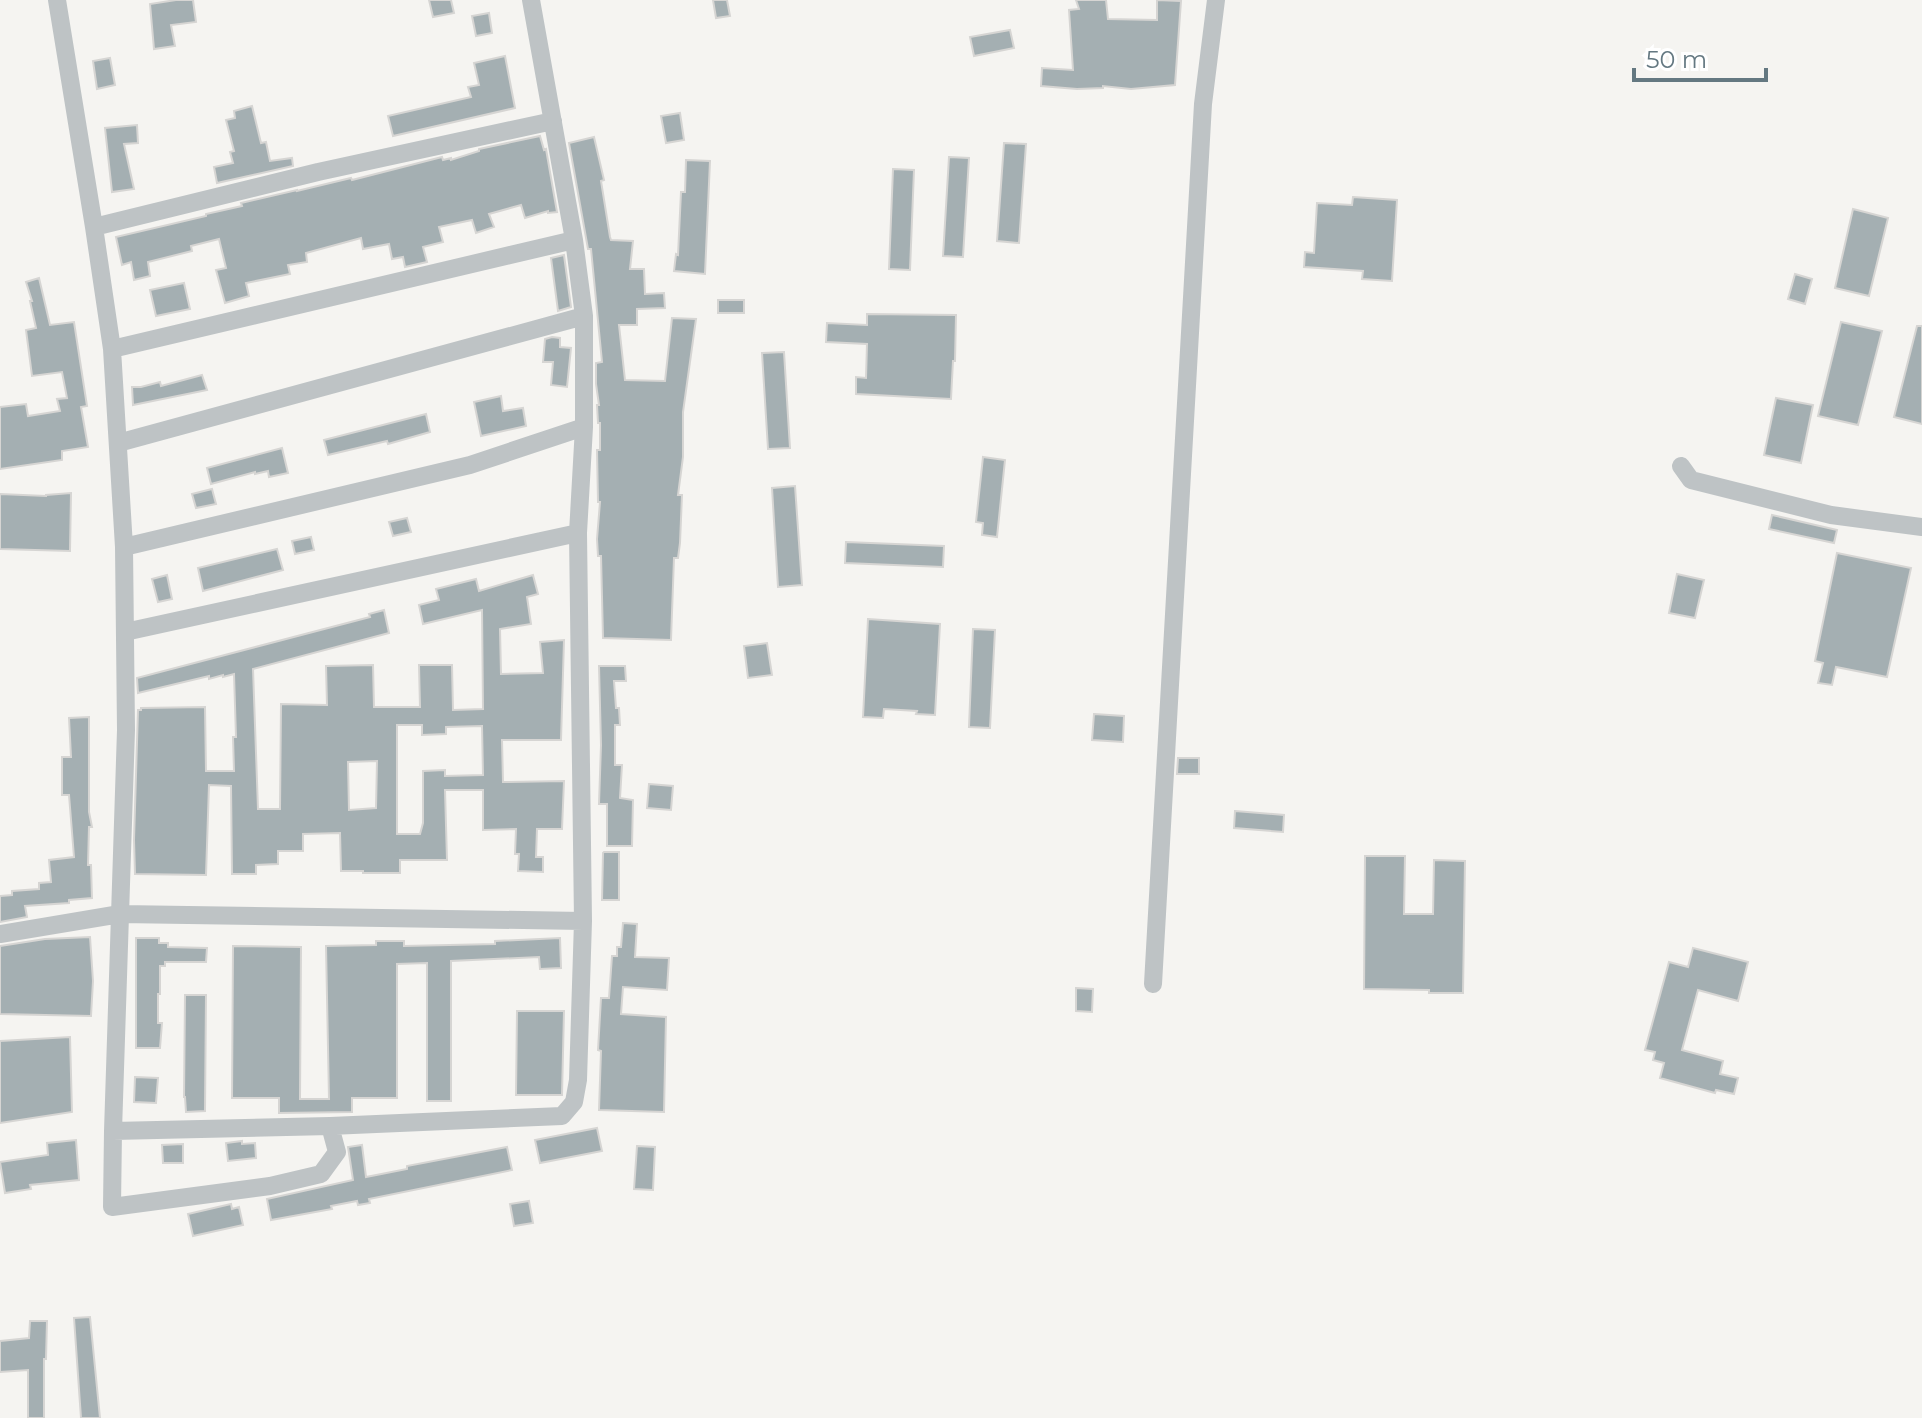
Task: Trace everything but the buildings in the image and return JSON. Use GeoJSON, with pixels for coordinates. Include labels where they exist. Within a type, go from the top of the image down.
{"type":"FeatureCollection","features":[{"type":"Feature","properties":{"kind":"street"},"geometry":{"type":"LineString","coordinates":[[57,0],[112,349],[124,547],[126,730],[112,1207],[270,1186],[321,1174],[337,1152],[330,1126]]}},
{"type":"Feature","properties":{"kind":"street"},"geometry":{"type":"LineString","coordinates":[[113,1131],[562,1116],[574,1102],[578,1080],[583,921],[578,533],[584,427],[584,316],[574,240],[531,0]]}},
{"type":"Feature","properties":{"kind":"street"},"geometry":{"type":"LineString","coordinates":[[1153,984],[1203,104],[1216,0]]}},
{"type":"Feature","properties":{"kind":"street"},"geometry":{"type":"LineString","coordinates":[[94,227],[318,172],[553,121]]}},
{"type":"Feature","properties":{"kind":"street"},"geometry":{"type":"LineString","coordinates":[[112,349],[574,240]]}},
{"type":"Feature","properties":{"kind":"street"},"geometry":{"type":"LineString","coordinates":[[118,443],[584,316]]}},
{"type":"Feature","properties":{"kind":"street"},"geometry":{"type":"LineString","coordinates":[[124,547],[470,465],[584,427]]}},
{"type":"Feature","properties":{"kind":"street"},"geometry":{"type":"LineString","coordinates":[[1681,466],[1691,480],[1831,515],[1922,527]]}},
{"type":"Feature","properties":{"kind":"street"},"geometry":{"type":"LineString","coordinates":[[125,632],[578,533]]}},
{"type":"Feature","properties":{"kind":"street"},"geometry":{"type":"LineString","coordinates":[[0,934],[120,914],[583,921]]}}]}
